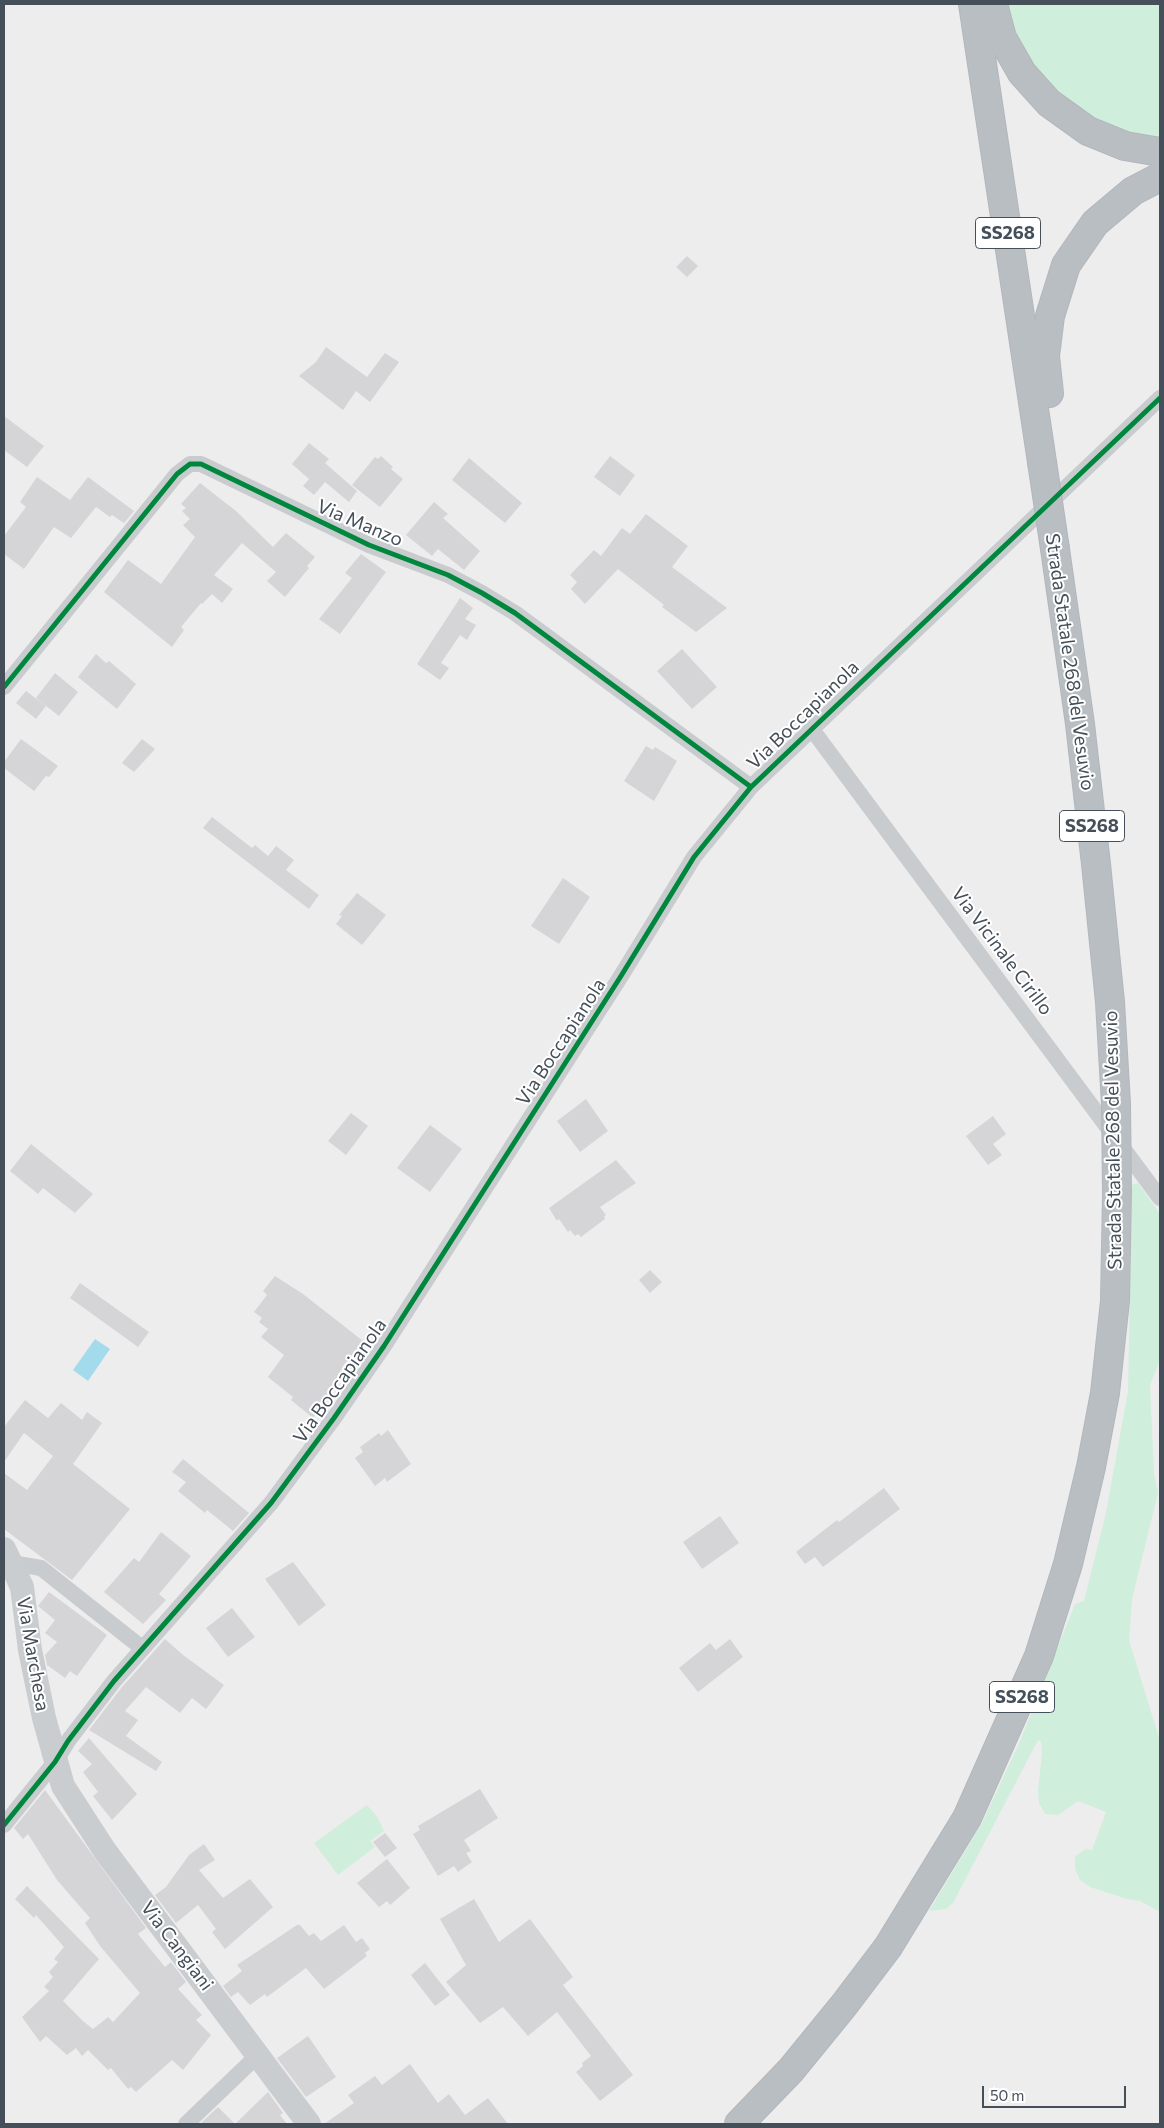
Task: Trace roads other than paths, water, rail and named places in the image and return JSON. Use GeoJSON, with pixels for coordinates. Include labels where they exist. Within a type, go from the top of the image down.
{"type":"FeatureCollection","features":[{"type":"Feature","properties":{"kind":"highway","name":"Strada Statale 268 del Vesuvio"},"geometry":{"type":"LineString","coordinates":[[739,2124],[791,2070],[888,1947],[968,1818],[1039,1656],[1068,1564],[1091,1467],[1105,1393],[1115,1301],[1118,1193],[1116,1104],[1110,1002],[1080,724],[974,4]]}},
{"type":"Feature","properties":{"kind":"highway"},"geometry":{"type":"LineString","coordinates":[[993,4],[1002,38],[1022,73],[1049,103],[1088,131],[1125,146],[1160,152]]}},
{"type":"Feature","properties":{"kind":"highway"},"geometry":{"type":"LineString","coordinates":[[1042,462],[1050,406],[1045,356],[1049,324],[1066,265],[1095,223],[1133,191],[1160,177]]}},
{"type":"Feature","properties":{"kind":"street","name":"Via Boccapianola"},"geometry":{"type":"LineString","coordinates":[[4,1825],[142,1648],[271,1503],[334,1418],[384,1346],[621,976],[694,857],[751,787],[1160,398]]}},
{"type":"Feature","properties":{"kind":"street","name":"Via Manzo"},"geometry":{"type":"LineString","coordinates":[[4,687],[177,474],[190,464],[201,464],[361,541],[448,575],[482,593],[515,613],[751,787]]}},
{"type":"Feature","properties":{"kind":"street","name":"Via Vicinale Cirillo"},"geometry":{"type":"LineString","coordinates":[[811,728],[1160,1198]]}},
{"type":"Feature","properties":{"kind":"street"},"geometry":{"type":"LineString","coordinates":[[8,1556],[42,1568],[142,1648]]}},
{"type":"Feature","properties":{"kind":"street","name":"Via Marchesa"},"geometry":{"type":"LineString","coordinates":[[8,1556],[22,1587],[30,1650],[55,1762]]}},
{"type":"Feature","properties":{"kind":"street","name":"Via Cangiani"},"geometry":{"type":"LineString","coordinates":[[55,1762],[63,1786],[105,1851],[309,2124]]}},
{"type":"Feature","properties":{"kind":"street"},"geometry":{"type":"LineString","coordinates":[[186,2124],[258,2055]]}},
{"type":"Feature","properties":{"kind":"water"},"geometry":{"type":"Polygon","coordinates":[[[95,1339],[110,1349],[88,1381],[73,1370],[95,1339]]]}}]}
